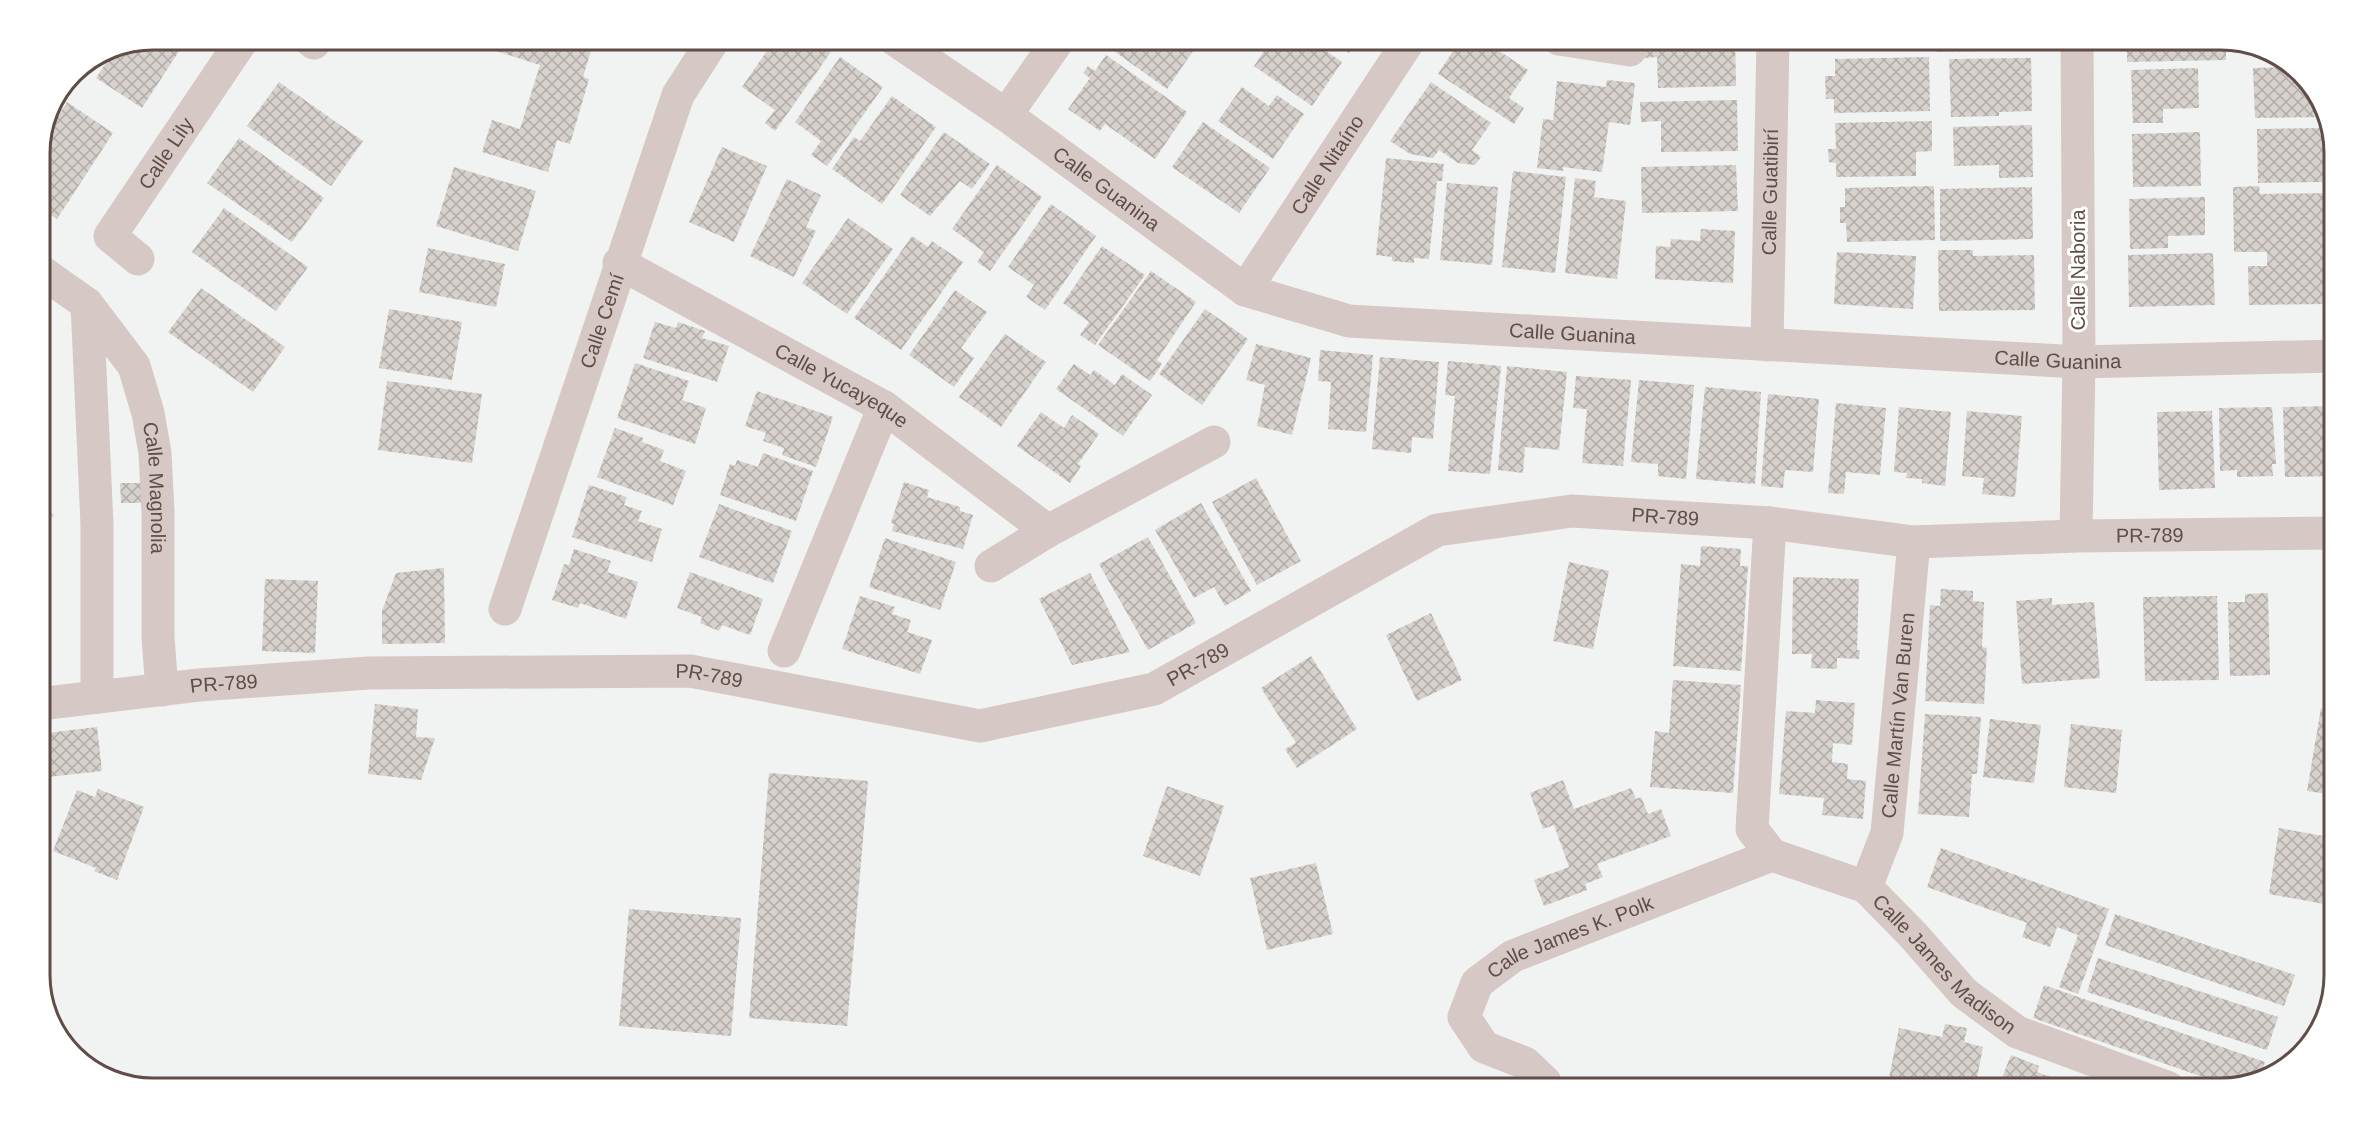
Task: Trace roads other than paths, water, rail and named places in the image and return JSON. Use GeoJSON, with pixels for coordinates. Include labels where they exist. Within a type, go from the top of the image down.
{"type":"FeatureCollection","features":[{"type":"Feature","properties":{"kind":"street","name":"Calle Lily"},"geometry":{"type":"LineString","coordinates":[[138,259],[110,236],[236,50]]}},
{"type":"Feature","properties":{"kind":"street","name":"Calle Cemí"},"geometry":{"type":"LineString","coordinates":[[505,609],[619,263],[678,95],[707,50]]}},
{"type":"Feature","properties":{"kind":"street","name":"Calle Guanina"},"geometry":{"type":"LineString","coordinates":[[910,50],[1006,115],[1245,290],[1349,321],[2079,362],[2324,356]]}},
{"type":"Feature","properties":{"kind":"street"},"geometry":{"type":"LineString","coordinates":[[1006,115],[1051,50]]}},
{"type":"Feature","properties":{"kind":"street","name":"Calle Nitaíno"},"geometry":{"type":"LineString","coordinates":[[1245,290],[1403,50]]}},
{"type":"Feature","properties":{"kind":"street","name":"Calle Guatibirí"},"geometry":{"type":"LineString","coordinates":[[1767,345],[1773,50]]}},
{"type":"Feature","properties":{"kind":"street","name":"Calle Naboria"},"geometry":{"type":"LineString","coordinates":[[2076,536],[2079,362],[2077,50]]}},
{"type":"Feature","properties":{"kind":"street","name":"Calle Yucayeque"},"geometry":{"type":"LineString","coordinates":[[619,263],[884,407],[1048,531]]}},
{"type":"Feature","properties":{"kind":"street","name":"Calle Magnolia"},"geometry":{"type":"LineString","coordinates":[[50,278],[87,304],[134,366],[148,413],[155,453],[158,513],[158,637],[162,690]]}},
{"type":"Feature","properties":{"kind":"street"},"geometry":{"type":"LineString","coordinates":[[87,304],[97,525],[97,697]]}},
{"type":"Feature","properties":{"kind":"street"},"geometry":{"type":"LineString","coordinates":[[784,651],[884,407]]}},
{"type":"Feature","properties":{"kind":"street"},"geometry":{"type":"LineString","coordinates":[[991,566],[1048,531],[1214,442]]}},
{"type":"Feature","properties":{"kind":"street","name":"PR-789"},"geometry":{"type":"LineString","coordinates":[[50,703],[162,690],[369,673],[690,670],[980,726],[1154,689],[1437,530],[1572,511],[1770,523],[1914,542],[2076,536],[2324,533]]}},
{"type":"Feature","properties":{"kind":"street"},"geometry":{"type":"LineString","coordinates":[[1770,523],[1752,830],[1772,855]]}},
{"type":"Feature","properties":{"kind":"street","name":"Calle Martín Van Buren"},"geometry":{"type":"LineString","coordinates":[[1866,887],[1887,833],[1914,542]]}},
{"type":"Feature","properties":{"kind":"street","name":"Calle James Madison"},"geometry":{"type":"LineString","coordinates":[[1772,855],[1866,887],[1913,935],[1964,993],[2017,1032],[2142,1078]]}},
{"type":"Feature","properties":{"kind":"street","name":"Calle James K. Polk"},"geometry":{"type":"LineString","coordinates":[[1541,1078],[1525,1063],[1484,1047],[1464,1017],[1477,983],[1513,956],[1772,855]]}}]}
